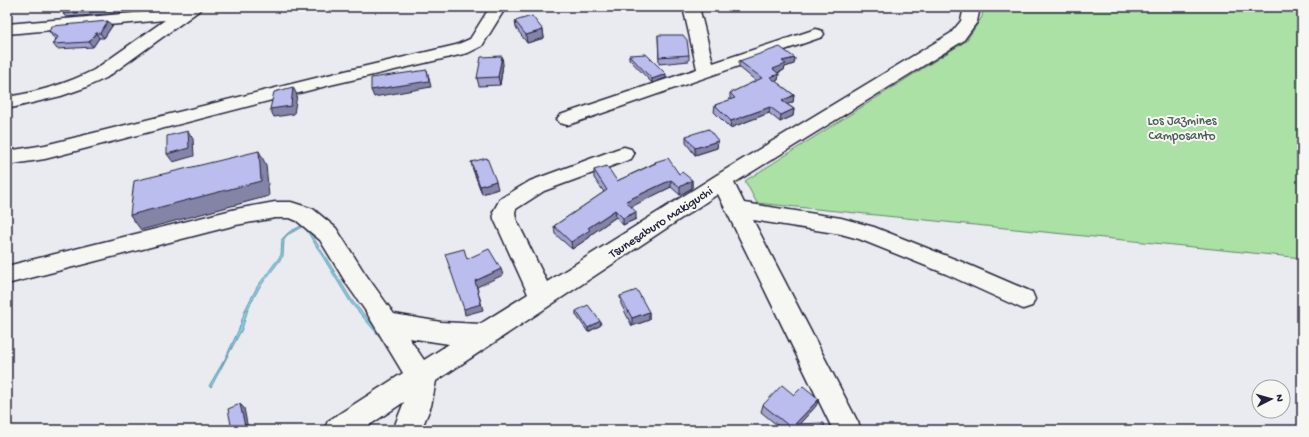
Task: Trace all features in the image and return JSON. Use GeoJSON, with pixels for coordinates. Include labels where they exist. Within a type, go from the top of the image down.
{"type":"FeatureCollection","features":[{"type":"Feature","properties":{"kind":"street"},"geometry":{"type":"LineString","coordinates":[[7,158],[45,152],[328,80],[462,49],[476,42],[498,7]]}},
{"type":"Feature","properties":{"kind":"street"},"geometry":{"type":"LineString","coordinates":[[691,7],[707,72]]}},
{"type":"Feature","properties":{"kind":"street","name":"Tsunesaburo Makiguchi"},"geometry":{"type":"LineString","coordinates":[[338,430],[482,335],[722,181],[957,37],[969,22],[972,7]]}},
{"type":"Feature","properties":{"kind":"street"},"geometry":{"type":"LineString","coordinates":[[7,29],[189,10]]}},
{"type":"Feature","properties":{"kind":"street"},"geometry":{"type":"LineString","coordinates":[[7,103],[55,93],[89,80],[100,74],[189,10]]}},
{"type":"Feature","properties":{"kind":"street"},"geometry":{"type":"LineString","coordinates":[[568,119],[816,34]]}},
{"type":"Feature","properties":{"kind":"street"},"geometry":{"type":"LineString","coordinates":[[542,297],[505,219],[504,212],[508,204],[537,186],[624,154]]}},
{"type":"Feature","properties":{"kind":"street"},"geometry":{"type":"LineString","coordinates":[[722,181],[848,430]]}},
{"type":"Feature","properties":{"kind":"street"},"geometry":{"type":"LineString","coordinates":[[7,275],[236,217],[275,210],[291,210],[305,216],[328,234],[356,279],[374,303],[422,376],[417,406],[407,430]]}},
{"type":"Feature","properties":{"kind":"street"},"geometry":{"type":"LineString","coordinates":[[736,210],[841,226],[866,232],[954,268],[1023,299]]}},
{"type":"Feature","properties":{"kind":"street"},"geometry":{"type":"LineString","coordinates":[[387,323],[441,333],[482,335]]}},
{"type":"Feature","properties":{"kind":"green space","name":"Los Jazmines Camposanto"},"geometry":{"type":"Polygon","coordinates":[[[983,7],[1302,7],[1302,258],[757,203],[745,181],[966,41],[982,17],[983,7]]]}},
{"type":"Feature","properties":{"kind":"water"},"geometry":{"type":"Polygon","coordinates":[[[305,224],[353,302],[412,370],[410,372],[351,303],[304,226],[287,235],[284,239],[283,256],[259,288],[248,309],[242,329],[211,387],[209,386],[226,357],[239,329],[245,310],[257,287],[281,255],[282,239],[289,232],[305,224]]]}},
{"type":"Feature","properties":{"kind":"building"},"geometry":{"type":"Polygon","coordinates":[[[68,7],[120,7],[119,9],[63,14],[68,7]]]}},
{"type":"Feature","properties":{"kind":"building"},"geometry":{"type":"Polygon","coordinates":[[[532,16],[543,30],[526,35],[515,21],[532,16]]]}},
{"type":"Feature","properties":{"kind":"building"},"geometry":{"type":"Polygon","coordinates":[[[108,21],[100,33],[96,33],[89,42],[53,44],[58,37],[49,31],[52,26],[108,21]]]}},
{"type":"Feature","properties":{"kind":"building"},"geometry":{"type":"Polygon","coordinates":[[[658,35],[683,35],[687,40],[689,55],[659,57],[658,35]]]}},
{"type":"Feature","properties":{"kind":"building"},"geometry":{"type":"Polygon","coordinates":[[[780,47],[795,58],[782,61],[786,64],[773,69],[779,74],[770,77],[794,95],[782,101],[794,109],[781,115],[770,107],[731,121],[715,105],[735,98],[730,93],[762,78],[739,61],[780,47]]]}},
{"type":"Feature","properties":{"kind":"building"},"geometry":{"type":"Polygon","coordinates":[[[646,54],[666,74],[652,79],[629,55],[646,54]]]}},
{"type":"Feature","properties":{"kind":"building"},"geometry":{"type":"Polygon","coordinates":[[[502,56],[498,77],[477,78],[481,57],[502,56]]]}},
{"type":"Feature","properties":{"kind":"building"},"geometry":{"type":"Polygon","coordinates":[[[427,70],[429,81],[371,90],[371,78],[427,70]]]}},
{"type":"Feature","properties":{"kind":"building"},"geometry":{"type":"Polygon","coordinates":[[[293,87],[291,106],[270,109],[274,92],[293,87]]]}},
{"type":"Feature","properties":{"kind":"building"},"geometry":{"type":"Polygon","coordinates":[[[709,129],[718,141],[695,148],[686,136],[709,129]]]}},
{"type":"Feature","properties":{"kind":"building"},"geometry":{"type":"Polygon","coordinates":[[[188,131],[189,148],[167,154],[167,136],[188,131]]]}},
{"type":"Feature","properties":{"kind":"building"},"geometry":{"type":"Polygon","coordinates":[[[259,151],[261,181],[130,215],[134,181],[259,151]]]}},
{"type":"Feature","properties":{"kind":"building"},"geometry":{"type":"Polygon","coordinates":[[[487,158],[496,181],[480,186],[471,162],[487,158]]]}},
{"type":"Feature","properties":{"kind":"building"},"geometry":{"type":"Polygon","coordinates":[[[668,158],[679,174],[682,172],[692,180],[680,187],[671,180],[626,201],[636,212],[623,218],[615,210],[588,228],[590,230],[571,242],[554,226],[607,190],[594,170],[607,166],[617,181],[656,163],[655,162],[668,158]]]}},
{"type":"Feature","properties":{"kind":"building"},"geometry":{"type":"Polygon","coordinates":[[[464,249],[467,259],[489,249],[501,269],[475,281],[481,304],[464,309],[445,254],[464,249]]]}},
{"type":"Feature","properties":{"kind":"building"},"geometry":{"type":"Polygon","coordinates":[[[637,290],[649,312],[632,318],[620,296],[637,290]]]}},
{"type":"Feature","properties":{"kind":"building"},"geometry":{"type":"Polygon","coordinates":[[[588,305],[600,321],[588,328],[576,311],[588,305]]]}},
{"type":"Feature","properties":{"kind":"building"},"geometry":{"type":"Polygon","coordinates":[[[782,385],[794,395],[803,386],[819,399],[795,424],[824,423],[825,430],[794,430],[763,405],[782,385]]]}},
{"type":"Feature","properties":{"kind":"building"},"geometry":{"type":"Polygon","coordinates":[[[240,404],[245,426],[232,430],[228,409],[240,404]]]}}]}
